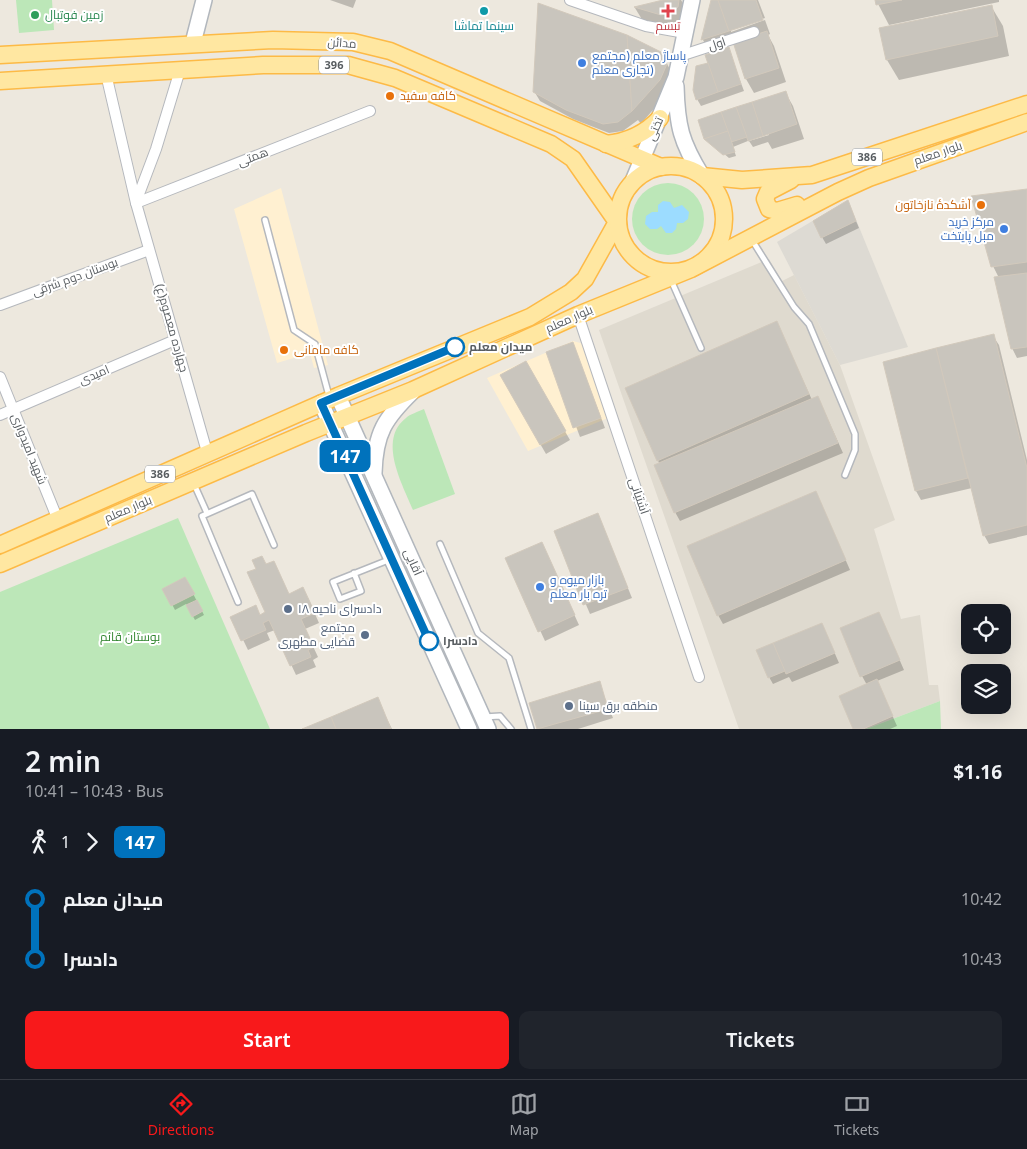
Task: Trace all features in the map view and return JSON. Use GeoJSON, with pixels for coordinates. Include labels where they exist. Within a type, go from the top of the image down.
{"type":"FeatureCollection","features":[{"type":"Feature","properties":{"kind":"main road"},"geometry":{"type":"LineString","coordinates":[[194,43],[204,0]]}},
{"type":"Feature","properties":{"kind":"main road","name":"تختی"},"geometry":{"type":"LineString","coordinates":[[633,181],[676,77],[692,0]]}},
{"type":"Feature","properties":{"kind":"main road","name":"مدائن"},"geometry":{"type":"LineString","coordinates":[[0,55],[273,40],[354,42],[390,51],[660,167]]}},
{"type":"Feature","properties":{"kind":"main road","name":"مدائن"},"geometry":{"type":"LineString","coordinates":[[0,81],[263,66],[348,66],[386,75],[551,144],[573,159],[617,222]]}},
{"type":"Feature","properties":{"kind":"main road","name":"تختی"},"geometry":{"type":"LineString","coordinates":[[676,77],[676,118],[687,152],[702,176]]}},
{"type":"Feature","properties":{"kind":"main road","name":"بلوار معلم"},"geometry":{"type":"LineString","coordinates":[[702,176],[742,180],[795,178],[812,175],[1027,104]]}},
{"type":"Feature","properties":{"kind":"main road"},"geometry":{"type":"LineString","coordinates":[[606,144],[619,143],[640,134],[660,118]]}},
{"type":"Feature","properties":{"kind":"main road","name":"بلوار معلم"},"geometry":{"type":"LineString","coordinates":[[0,564],[306,433],[413,390],[578,314],[691,269],[838,192],[869,178],[1027,122]]}},
{"type":"Feature","properties":{"kind":"main road"},"geometry":{"type":"LineString","coordinates":[[675,166],[689,169],[702,176],[712,185],[720,198],[724,211],[724,225],[721,239],[714,252],[704,262],[691,269],[675,273],[658,271],[642,264],[629,253],[620,238],[617,222],[618,207],[624,193],[633,181],[646,172],[660,167],[675,166]]}},
{"type":"Feature","properties":{"kind":"main road"},"geometry":{"type":"LineString","coordinates":[[795,178],[768,192],[765,200],[769,209],[778,211],[838,192]]}},
{"type":"Feature","properties":{"kind":"main road","name":"بلوار معلم"},"geometry":{"type":"LineString","coordinates":[[0,545],[330,399],[530,317],[571,292],[585,279],[596,264],[617,222]]}},
{"type":"Feature","properties":{"kind":"main road"},"geometry":{"type":"LineString","coordinates":[[374,477],[374,453],[379,432],[390,415],[413,390]]}},
{"type":"Feature","properties":{"kind":"main road","name":"آقایی"},"geometry":{"type":"LineString","coordinates":[[330,399],[347,416],[486,723]]}},
{"type":"Feature","properties":{"kind":"main road","name":"آقایی"},"geometry":{"type":"LineString","coordinates":[[330,399],[331,424],[467,729]]}},
{"type":"Feature","properties":{"kind":"main road"},"geometry":{"type":"LineString","coordinates":[[306,433],[323,437],[342,449]]}},
{"type":"Feature","properties":{"kind":"street"},"geometry":{"type":"LineString","coordinates":[[570,0],[646,26],[685,33]]}},
{"type":"Feature","properties":{"kind":"street","name":"اول"},"geometry":{"type":"LineString","coordinates":[[680,56],[754,32]]}},
{"type":"Feature","properties":{"kind":"street"},"geometry":{"type":"LineString","coordinates":[[136,203],[156,149],[180,70]]}},
{"type":"Feature","properties":{"kind":"street","name":"چهارده معصوم(ع)"},"geometry":{"type":"LineString","coordinates":[[106,74],[136,203],[207,452]]}},
{"type":"Feature","properties":{"kind":"street","name":"همتی"},"geometry":{"type":"LineString","coordinates":[[136,203],[370,111]]}},
{"type":"Feature","properties":{"kind":"street","name":"بوستان دوم شرقی"},"geometry":{"type":"LineString","coordinates":[[0,305],[150,250]]}},
{"type":"Feature","properties":{"kind":"street","name":"آشتیانی"},"geometry":{"type":"LineString","coordinates":[[578,314],[700,676]]}},
{"type":"Feature","properties":{"kind":"street","name":"امیدی"},"geometry":{"type":"LineString","coordinates":[[0,415],[175,340]]}},
{"type":"Feature","properties":{"kind":"street","name":"شهيد امیدواری"},"geometry":{"type":"LineString","coordinates":[[0,377],[58,520]]}},
{"type":"Feature","properties":{"kind":"lane"},"geometry":{"type":"LineString","coordinates":[[265,220],[294,330],[315,344],[330,399]]}},
{"type":"Feature","properties":{"kind":"lane"},"geometry":{"type":"LineString","coordinates":[[750,238],[794,307],[810,324],[855,434],[856,450],[845,475]]}},
{"type":"Feature","properties":{"kind":"lane"},"geometry":{"type":"LineString","coordinates":[[669,278],[701,348]]}},
{"type":"Feature","properties":{"kind":"lane"},"geometry":{"type":"LineString","coordinates":[[192,482],[207,513]]}},
{"type":"Feature","properties":{"kind":"lane"},"geometry":{"type":"LineString","coordinates":[[238,602],[202,516],[252,494],[274,545]]}},
{"type":"Feature","properties":{"kind":"lane"},"geometry":{"type":"LineString","coordinates":[[440,544],[478,633],[508,658],[531,729]]}},
{"type":"Feature","properties":{"kind":"lane"},"geometry":{"type":"LineString","coordinates":[[354,573],[361,591],[340,599],[333,582],[354,573],[391,559]]}},
{"type":"Feature","properties":{"kind":"lane"},"geometry":{"type":"LineString","coordinates":[[486,723],[500,716],[510,729]]}},
{"type":"Feature","properties":{"kind":"shaded area"},"geometry":{"type":"Polygon","coordinates":[[[281,188],[328,365],[314,368],[310,353],[277,363],[234,209],[281,188]]]}},
{"type":"Feature","properties":{"kind":"shaded area"},"geometry":{"type":"Polygon","coordinates":[[[848,200],[908,347],[840,365],[777,242],[848,200]]]}},
{"type":"Feature","properties":{"kind":"shaded area"},"geometry":{"type":"Polygon","coordinates":[[[769,259],[782,281],[794,275],[840,365],[895,520],[874,529],[901,619],[920,615],[929,685],[938,685],[940,701],[866,729],[739,729],[599,330],[769,259]]]}},
{"type":"Feature","properties":{"kind":"shaded area"},"geometry":{"type":"Polygon","coordinates":[[[573,341],[584,344],[608,418],[528,451],[487,378],[573,341]]]}},
{"type":"Feature","properties":{"kind":"green space","name":"زمین فوتبال"},"geometry":{"type":"Polygon","coordinates":[[[16,0],[52,0],[54,30],[19,33],[16,0]]]}},
{"type":"Feature","properties":{"kind":"green space"},"geometry":{"type":"Polygon","coordinates":[[[668,183],[688,189],[698,199],[704,219],[698,239],[688,249],[668,255],[648,249],[638,239],[632,219],[638,199],[648,189],[668,183]]]}},
{"type":"Feature","properties":{"kind":"green space"},"geometry":{"type":"Polygon","coordinates":[[[424,409],[455,494],[413,510],[395,463],[393,438],[398,427],[406,418],[424,409]]]}},
{"type":"Feature","properties":{"kind":"green space","name":"بوستان قائم"},"geometry":{"type":"Polygon","coordinates":[[[178,518],[270,729],[0,729],[0,592],[178,518]]]}},
{"type":"Feature","properties":{"kind":"green space"},"geometry":{"type":"Polygon","coordinates":[[[940,701],[941,729],[866,729],[940,701]]]}},
{"type":"Feature","properties":{"kind":"water"},"geometry":{"type":"Polygon","coordinates":[[[663,201],[670,202],[674,208],[682,205],[689,212],[688,219],[683,223],[677,223],[676,229],[672,233],[666,233],[661,226],[657,229],[650,229],[645,224],[646,216],[652,212],[658,212],[658,205],[663,201]]]}},
{"type":"Feature","properties":{"kind":"building"},"geometry":{"type":"Polygon","coordinates":[[[663,0],[679,0],[678,7],[671,13],[661,15],[634,7],[663,0]]]}},
{"type":"Feature","properties":{"kind":"building"},"geometry":{"type":"Polygon","coordinates":[[[711,0],[718,0],[729,31],[701,40],[711,0]]]}},
{"type":"Feature","properties":{"kind":"building"},"geometry":{"type":"Polygon","coordinates":[[[718,0],[756,0],[763,20],[729,31],[718,0]]]}},
{"type":"Feature","properties":{"kind":"building"},"geometry":{"type":"Polygon","coordinates":[[[875,0],[902,0],[876,5],[875,0]]]}},
{"type":"Feature","properties":{"kind":"building","name":"پاساژ معلم (مجتمع تجاری معلم)"},"geometry":{"type":"Polygon","coordinates":[[[538,3],[627,35],[632,111],[618,122],[603,124],[566,110],[533,92],[538,3]]]}},
{"type":"Feature","properties":{"kind":"building"},"geometry":{"type":"Polygon","coordinates":[[[992,5],[998,36],[886,60],[879,28],[992,5]]]}},
{"type":"Feature","properties":{"kind":"building"},"geometry":{"type":"Polygon","coordinates":[[[767,31],[779,68],[745,79],[733,42],[767,31]]]}},
{"type":"Feature","properties":{"kind":"building"},"geometry":{"type":"Polygon","coordinates":[[[627,35],[661,52],[667,64],[660,80],[632,111],[627,35]]]}},
{"type":"Feature","properties":{"kind":"building"},"geometry":{"type":"Polygon","coordinates":[[[729,47],[741,84],[718,92],[705,55],[729,47]]]}},
{"type":"Feature","properties":{"kind":"building"},"geometry":{"type":"Polygon","coordinates":[[[708,63],[718,92],[696,100],[693,90],[696,66],[708,63]]]}},
{"type":"Feature","properties":{"kind":"building"},"geometry":{"type":"Polygon","coordinates":[[[786,91],[797,124],[763,136],[752,102],[786,91]]]}},
{"type":"Feature","properties":{"kind":"building"},"geometry":{"type":"Polygon","coordinates":[[[752,102],[763,136],[748,141],[736,107],[752,102]]]}},
{"type":"Feature","properties":{"kind":"building"},"geometry":{"type":"Polygon","coordinates":[[[736,107],[747,137],[731,142],[721,112],[736,107]]]}},
{"type":"Feature","properties":{"kind":"building"},"geometry":{"type":"Polygon","coordinates":[[[721,112],[728,131],[704,139],[698,120],[721,112]]]}},
{"type":"Feature","properties":{"kind":"building"},"geometry":{"type":"Polygon","coordinates":[[[728,131],[735,152],[723,155],[704,139],[728,131]]]}},
{"type":"Feature","properties":{"kind":"building","name":"مرکز خرید مبل پایتخت"},"geometry":{"type":"Polygon","coordinates":[[[1027,189],[1027,262],[991,267],[971,196],[1027,189]]]}},
{"type":"Feature","properties":{"kind":"building"},"geometry":{"type":"Polygon","coordinates":[[[848,200],[856,221],[821,238],[813,221],[848,200]]]}},
{"type":"Feature","properties":{"kind":"building"},"geometry":{"type":"Polygon","coordinates":[[[1027,273],[1027,347],[1011,349],[994,277],[1027,273]]]}},
{"type":"Feature","properties":{"kind":"building"},"geometry":{"type":"Polygon","coordinates":[[[777,321],[809,394],[657,461],[625,388],[777,321]]]}},
{"type":"Feature","properties":{"kind":"building"},"geometry":{"type":"Polygon","coordinates":[[[994,334],[1027,468],[1027,525],[983,536],[936,348],[994,334]]]}},
{"type":"Feature","properties":{"kind":"building"},"geometry":{"type":"Polygon","coordinates":[[[573,342],[601,418],[573,428],[546,352],[573,342]]]}},
{"type":"Feature","properties":{"kind":"building"},"geometry":{"type":"Polygon","coordinates":[[[936,348],[968,478],[915,491],[883,362],[936,348]]]}},
{"type":"Feature","properties":{"kind":"building"},"geometry":{"type":"Polygon","coordinates":[[[526,361],[566,431],[540,445],[500,375],[526,361]]]}},
{"type":"Feature","properties":{"kind":"building"},"geometry":{"type":"Polygon","coordinates":[[[818,396],[838,443],[674,513],[654,465],[818,396]]]}},
{"type":"Feature","properties":{"kind":"building"},"geometry":{"type":"Polygon","coordinates":[[[816,491],[846,560],[717,616],[687,546],[816,491]]]}},
{"type":"Feature","properties":{"kind":"building"},"geometry":{"type":"Polygon","coordinates":[[[598,513],[628,588],[583,605],[554,531],[598,513]]]}},
{"type":"Feature","properties":{"kind":"building","name":"بازار میوه و تره بار معلم"},"geometry":{"type":"Polygon","coordinates":[[[542,542],[575,615],[538,632],[505,558],[542,542]]]}},
{"type":"Feature","properties":{"kind":"building","name":"دادسرای ناحیه ۱۸"},"geometry":{"type":"Polygon","coordinates":[[[262,556],[266,564],[274,561],[289,594],[303,587],[315,613],[301,619],[314,647],[308,650],[311,657],[290,666],[269,620],[263,623],[266,630],[241,641],[230,617],[256,605],[260,615],[265,612],[247,572],[256,569],[252,560],[262,556]]]}},
{"type":"Feature","properties":{"kind":"building"},"geometry":{"type":"Polygon","coordinates":[[[185,577],[195,594],[171,606],[162,589],[185,577]]]}},
{"type":"Feature","properties":{"kind":"building"},"geometry":{"type":"Polygon","coordinates":[[[197,600],[203,611],[192,617],[186,605],[197,600]]]}},
{"type":"Feature","properties":{"kind":"building"},"geometry":{"type":"Polygon","coordinates":[[[879,612],[900,660],[860,677],[840,628],[879,612]]]}},
{"type":"Feature","properties":{"kind":"building"},"geometry":{"type":"Polygon","coordinates":[[[822,623],[835,653],[786,674],[773,643],[822,623]]]}},
{"type":"Feature","properties":{"kind":"building"},"geometry":{"type":"Polygon","coordinates":[[[773,643],[785,671],[768,678],[756,650],[773,643]]]}},
{"type":"Feature","properties":{"kind":"building"},"geometry":{"type":"Polygon","coordinates":[[[877,679],[893,716],[863,729],[853,729],[839,696],[877,679]]]}},
{"type":"Feature","properties":{"kind":"building","name":"منطقه برق سینا"},"geometry":{"type":"Polygon","coordinates":[[[600,681],[608,709],[537,729],[529,703],[600,681]]]}},
{"type":"Feature","properties":{"kind":"building"},"geometry":{"type":"Polygon","coordinates":[[[378,697],[391,729],[336,729],[331,717],[378,697]]]}},
{"type":"Feature","properties":{"kind":"building"},"geometry":{"type":"Polygon","coordinates":[[[331,717],[336,729],[302,729],[331,717]]]}},
{"type":"Feature","properties":{"kind":"bus line","name":"147"},"geometry":{"type":"LineString","coordinates":[[429,641],[321,403],[455,347]]}},
{"type":"Feature","properties":{"kind":"place","name":"سینما تماشا"},"geometry":{"type":"Point","coordinates":[484,11]}},
{"type":"Feature","properties":{"kind":"place","name":"تبسم"},"geometry":{"type":"Point","coordinates":[668,11]}},
{"type":"Feature","properties":{"kind":"place","name":"زمین فوتبال"},"geometry":{"type":"Point","coordinates":[35,15]}},
{"type":"Feature","properties":{"kind":"place","name":"پاساژ معلم (مجتمع تجاری معلم)"},"geometry":{"type":"Point","coordinates":[582,63]}},
{"type":"Feature","properties":{"kind":"place","name":"کافه سفید"},"geometry":{"type":"Point","coordinates":[390,96]}},
{"type":"Feature","properties":{"kind":"place","name":"آشکدهٔ نازخاتون"},"geometry":{"type":"Point","coordinates":[981,205]}},
{"type":"Feature","properties":{"kind":"place","name":"مرکز خرید مبل پایتخت"},"geometry":{"type":"Point","coordinates":[1004,229]}},
{"type":"Feature","properties":{"kind":"place","name":"میدان معلم"},"geometry":{"type":"Point","coordinates":[455,347]}},
{"type":"Feature","properties":{"kind":"place","name":"کافه مامانی"},"geometry":{"type":"Point","coordinates":[284,350]}},
{"type":"Feature","properties":{"kind":"place","name":"بازار میوه و تره بار معلم"},"geometry":{"type":"Point","coordinates":[540,587]}},
{"type":"Feature","properties":{"kind":"place","name":"دادسرای ناحیه ۱۸"},"geometry":{"type":"Point","coordinates":[288,609]}},
{"type":"Feature","properties":{"kind":"place","name":"مجتمع قضایی مطهری"},"geometry":{"type":"Point","coordinates":[365,635]}},
{"type":"Feature","properties":{"kind":"place","name":"دادسرا"},"geometry":{"type":"Point","coordinates":[429,641]}},
{"type":"Feature","properties":{"kind":"place","name":"منطقه برق سینا"},"geometry":{"type":"Point","coordinates":[569,706]}}]}
